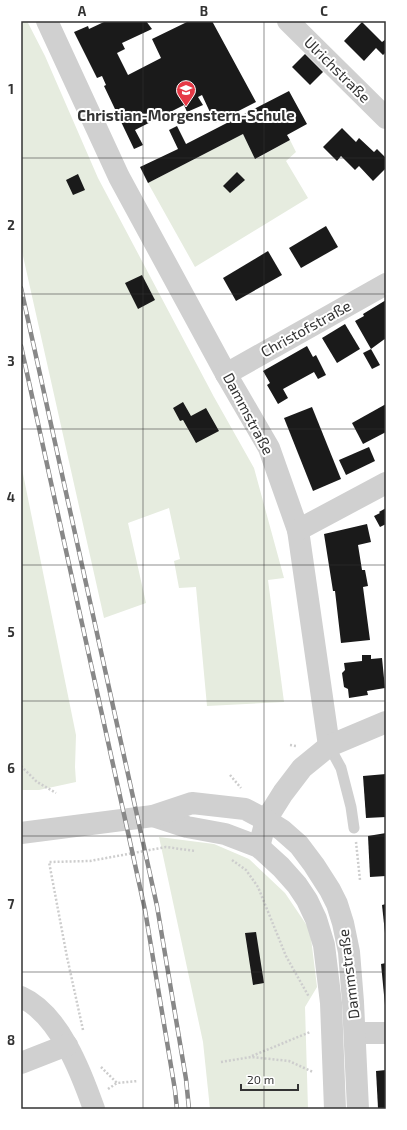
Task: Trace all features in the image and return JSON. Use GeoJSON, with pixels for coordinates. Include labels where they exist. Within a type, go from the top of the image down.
{"type":"FeatureCollection","features":[{"type":"Feature","properties":{"kind":"street","name":"Dammstraße"},"geometry":{"type":"LineString","coordinates":[[47,21],[119,177],[268,448],[298,530],[329,746]]}},
{"type":"Feature","properties":{"kind":"street","name":"Ulrichstraße"},"geometry":{"type":"LineString","coordinates":[[288,21],[386,118]]}},
{"type":"Feature","properties":{"kind":"street","name":"Christofstraße"},"geometry":{"type":"LineString","coordinates":[[226,374],[386,284]]}},
{"type":"Feature","properties":{"kind":"street"},"geometry":{"type":"LineString","coordinates":[[298,530],[386,483]]}},
{"type":"Feature","properties":{"kind":"street"},"geometry":{"type":"LineString","coordinates":[[259,847],[266,820],[283,793],[302,768],[329,746],[386,722]]}},
{"type":"Feature","properties":{"kind":"street","name":"Dammstraße"},"geometry":{"type":"LineString","coordinates":[[21,833],[153,816],[192,802],[245,809],[282,830],[302,848],[318,871],[337,904],[343,924],[349,952],[355,1033],[358,1109]]}},
{"type":"Feature","properties":{"kind":"street","name":"Dammstraße"},"geometry":{"type":"LineString","coordinates":[[153,816],[187,827],[225,834],[259,847],[282,867],[307,900],[316,919],[324,945],[331,1003],[335,1109]]}},
{"type":"Feature","properties":{"kind":"street"},"geometry":{"type":"LineString","coordinates":[[21,997],[28,1000],[49,1019],[75,1038],[94,1109]]}},
{"type":"Feature","properties":{"kind":"street"},"geometry":{"type":"LineString","coordinates":[[355,1033],[386,1033]]}},
{"type":"Feature","properties":{"kind":"street"},"geometry":{"type":"LineString","coordinates":[[21,1062],[75,1038]]}},
{"type":"Feature","properties":{"kind":"lane"},"geometry":{"type":"LineString","coordinates":[[329,746],[341,768],[351,807],[354,828]]}},
{"type":"Feature","properties":{"kind":"path"},"geometry":{"type":"LineString","coordinates":[[21,766],[37,782],[56,793]]}},
{"type":"Feature","properties":{"kind":"path"},"geometry":{"type":"LineString","coordinates":[[354,828],[360,880]]}},
{"type":"Feature","properties":{"kind":"path"},"geometry":{"type":"LineString","coordinates":[[75,1038],[66,957],[49,862],[90,861],[166,848],[202,852]]}},
{"type":"Feature","properties":{"kind":"path"},"geometry":{"type":"LineString","coordinates":[[229,858],[246,870],[258,887],[286,956],[310,999]]}},
{"type":"Feature","properties":{"kind":"path"},"geometry":{"type":"LineString","coordinates":[[221,1062],[251,1056],[310,1032]]}},
{"type":"Feature","properties":{"kind":"path"},"geometry":{"type":"LineString","coordinates":[[251,1056],[289,1061],[312,1072]]}},
{"type":"Feature","properties":{"kind":"path"},"geometry":{"type":"LineString","coordinates":[[96,1063],[117,1083],[138,1081]]}},
{"type":"Feature","properties":{"kind":"shaded area"},"geometry":{"type":"Polygon","coordinates":[[[21,21],[27,21],[45,56],[98,178],[214,397],[254,468],[284,578],[268,580],[284,702],[207,706],[196,587],[179,588],[174,561],[180,559],[169,508],[128,523],[146,603],[104,618],[21,247],[21,21]]]}},
{"type":"Feature","properties":{"kind":"shaded area"},"geometry":{"type":"Polygon","coordinates":[[[243,134],[256,159],[290,140],[296,152],[286,161],[308,198],[195,267],[148,183],[243,134]]]}},
{"type":"Feature","properties":{"kind":"shaded area"},"geometry":{"type":"Polygon","coordinates":[[[21,464],[76,735],[76,782],[39,790],[21,790],[21,464]]]}},
{"type":"Feature","properties":{"kind":"shaded area"},"geometry":{"type":"Polygon","coordinates":[[[159,837],[214,844],[249,859],[285,893],[310,930],[317,987],[305,1007],[308,1109],[210,1109],[203,1042],[159,837]]]}},
{"type":"Feature","properties":{"kind":"building"},"geometry":{"type":"Polygon","coordinates":[[[106,21],[146,21],[152,29],[122,43],[125,49],[117,53],[128,75],[161,58],[152,39],[189,21],[212,21],[256,102],[215,123],[202,95],[198,97],[203,105],[187,112],[184,105],[135,130],[143,145],[134,149],[104,86],[106,85],[102,76],[97,78],[74,32],[88,26],[89,29],[106,21]]]}},
{"type":"Feature","properties":{"kind":"building"},"geometry":{"type":"Polygon","coordinates":[[[362,22],[382,42],[386,39],[386,52],[383,55],[376,48],[364,61],[344,41],[362,22]]]}},
{"type":"Feature","properties":{"kind":"building"},"geometry":{"type":"Polygon","coordinates":[[[305,54],[323,72],[310,85],[292,67],[305,54]]]}},
{"type":"Feature","properties":{"kind":"building"},"geometry":{"type":"Polygon","coordinates":[[[289,91],[307,124],[287,135],[290,140],[255,159],[243,134],[148,183],[140,167],[178,149],[169,130],[177,126],[186,144],[289,91]]]}},
{"type":"Feature","properties":{"kind":"building"},"geometry":{"type":"Polygon","coordinates":[[[342,128],[356,142],[359,138],[374,152],[377,149],[386,158],[386,168],[373,181],[359,166],[355,170],[341,156],[337,161],[323,147],[342,128]]]}},
{"type":"Feature","properties":{"kind":"building"},"geometry":{"type":"Polygon","coordinates":[[[237,172],[245,180],[230,193],[223,186],[237,172]]]}},
{"type":"Feature","properties":{"kind":"building"},"geometry":{"type":"Polygon","coordinates":[[[78,174],[85,190],[73,195],[66,180],[78,174]]]}},
{"type":"Feature","properties":{"kind":"building"},"geometry":{"type":"Polygon","coordinates":[[[326,226],[338,247],[301,268],[289,248],[326,226]]]}},
{"type":"Feature","properties":{"kind":"building"},"geometry":{"type":"Polygon","coordinates":[[[268,251],[282,275],[236,301],[223,278],[268,251]]]}},
{"type":"Feature","properties":{"kind":"building"},"geometry":{"type":"Polygon","coordinates":[[[142,275],[155,300],[138,309],[125,283],[142,275]]]}},
{"type":"Feature","properties":{"kind":"building"},"geometry":{"type":"Polygon","coordinates":[[[386,300],[386,338],[371,349],[355,321],[364,316],[363,314],[386,300]]]}},
{"type":"Feature","properties":{"kind":"building"},"geometry":{"type":"Polygon","coordinates":[[[345,324],[360,349],[337,363],[322,338],[345,324]]]}},
{"type":"Feature","properties":{"kind":"building"},"geometry":{"type":"Polygon","coordinates":[[[307,346],[313,357],[316,355],[326,375],[318,379],[314,372],[283,389],[288,398],[278,404],[267,385],[270,383],[263,371],[307,346]]]}},
{"type":"Feature","properties":{"kind":"building"},"geometry":{"type":"Polygon","coordinates":[[[371,349],[380,365],[372,369],[363,353],[371,349]]]}},
{"type":"Feature","properties":{"kind":"building"},"geometry":{"type":"Polygon","coordinates":[[[183,402],[191,416],[206,408],[219,431],[196,443],[183,420],[180,421],[173,408],[183,402]]]}},
{"type":"Feature","properties":{"kind":"building"},"geometry":{"type":"Polygon","coordinates":[[[386,404],[386,432],[363,444],[352,423],[386,404]]]}},
{"type":"Feature","properties":{"kind":"building"},"geometry":{"type":"Polygon","coordinates":[[[312,407],[341,479],[313,491],[284,418],[312,407]]]}},
{"type":"Feature","properties":{"kind":"building"},"geometry":{"type":"Polygon","coordinates":[[[369,447],[375,461],[346,475],[339,460],[369,447]]]}},
{"type":"Feature","properties":{"kind":"building"},"geometry":{"type":"Polygon","coordinates":[[[386,508],[386,524],[380,527],[374,516],[386,508]]]}},
{"type":"Feature","properties":{"kind":"building"},"geometry":{"type":"Polygon","coordinates":[[[367,524],[371,542],[358,545],[362,570],[365,570],[368,586],[363,587],[370,640],[341,643],[335,591],[333,591],[324,534],[367,524]]]}},
{"type":"Feature","properties":{"kind":"building"},"geometry":{"type":"Polygon","coordinates":[[[362,655],[371,655],[371,659],[382,658],[385,688],[367,691],[368,695],[349,698],[348,689],[344,687],[342,673],[345,670],[344,663],[362,661],[362,655]]]}},
{"type":"Feature","properties":{"kind":"building"},"geometry":{"type":"Polygon","coordinates":[[[386,774],[386,817],[366,818],[363,776],[386,774]]]}},
{"type":"Feature","properties":{"kind":"building"},"geometry":{"type":"Polygon","coordinates":[[[386,833],[386,876],[370,877],[368,836],[386,833]]]}},
{"type":"Feature","properties":{"kind":"building"},"geometry":{"type":"Polygon","coordinates":[[[386,904],[386,933],[385,933],[382,905],[386,904]]]}},
{"type":"Feature","properties":{"kind":"building"},"geometry":{"type":"Polygon","coordinates":[[[256,932],[264,983],[253,985],[245,933],[256,932]]]}},
{"type":"Feature","properties":{"kind":"building"},"geometry":{"type":"Polygon","coordinates":[[[386,963],[386,1005],[385,1005],[381,964],[386,963]]]}},
{"type":"Feature","properties":{"kind":"building"},"geometry":{"type":"Polygon","coordinates":[[[386,1070],[386,1108],[378,1108],[376,1071],[386,1070]]]}},
{"type":"Feature","properties":{"kind":"railway"},"geometry":{"type":"LineString","coordinates":[[21,288],[157,906],[186,1079],[189,1109]]}},
{"type":"Feature","properties":{"kind":"railway"},"geometry":{"type":"LineString","coordinates":[[21,346],[145,910],[177,1109]]}},
{"type":"Feature","properties":{"kind":"place","name":"Christian-Morgenstern-Schule"},"geometry":{"type":"Point","coordinates":[186,107]}}]}
